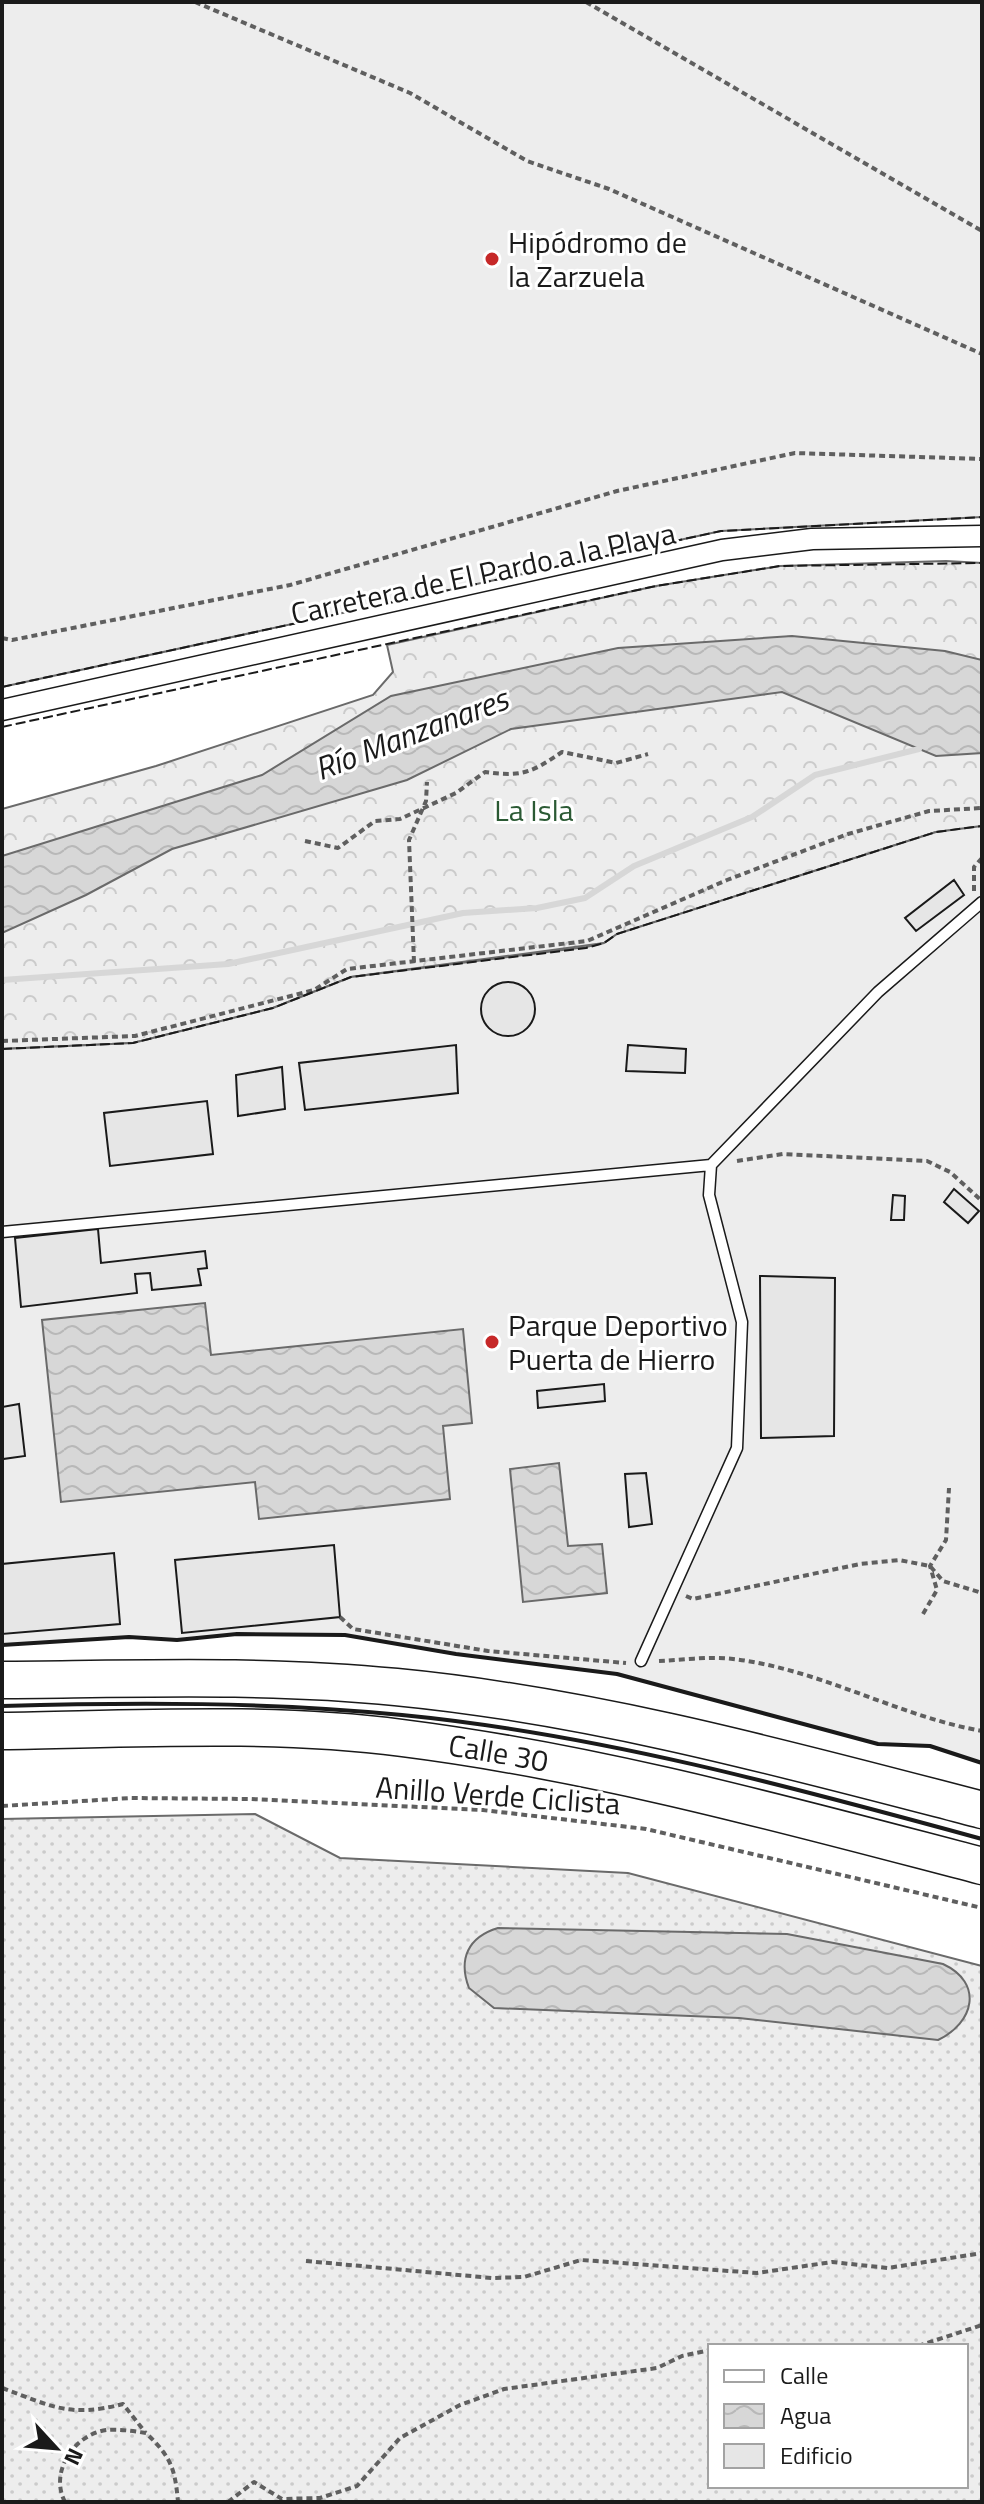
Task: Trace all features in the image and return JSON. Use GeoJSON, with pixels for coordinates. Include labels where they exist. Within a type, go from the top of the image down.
{"type":"FeatureCollection","features":[{"type":"Feature","properties":{"kind":"highway","name":"Calle 30"},"geometry":{"type":"LineString","coordinates":[[2,1680],[215,1678],[396,1687],[573,1713],[829,1770],[982,1810]]}},
{"type":"Feature","properties":{"kind":"highway","name":"Calle 30"},"geometry":{"type":"LineString","coordinates":[[2,1731],[229,1728],[399,1737],[574,1764],[791,1814],[982,1866]]}},
{"type":"Feature","properties":{"kind":"street","name":"Carretera de El Pardo a la Playa"},"geometry":{"type":"LineString","coordinates":[[2,710],[722,550],[812,539],[982,536]]}},
{"type":"Feature","properties":{"kind":"lane"},"geometry":{"type":"LineString","coordinates":[[641,1661],[737,1448],[742,1322],[709,1195],[711,1165],[878,992],[978,904]]}},
{"type":"Feature","properties":{"kind":"lane"},"geometry":{"type":"LineString","coordinates":[[2,1232],[711,1165]]}},
{"type":"Feature","properties":{"kind":"path"},"geometry":{"type":"LineString","coordinates":[[195,2],[410,93],[527,161],[609,189],[982,354]]}},
{"type":"Feature","properties":{"kind":"path"},"geometry":{"type":"LineString","coordinates":[[586,2],[982,231]]}},
{"type":"Feature","properties":{"kind":"path"},"geometry":{"type":"LineString","coordinates":[[2,638],[12,640],[110,622],[290,585],[617,491],[795,453],[982,459]]}},
{"type":"Feature","properties":{"kind":"path"},"geometry":{"type":"LineString","coordinates":[[305,841],[338,848],[375,821],[400,819],[456,793],[485,772],[513,776],[531,772],[562,752],[616,763],[648,754]]}},
{"type":"Feature","properties":{"kind":"path"},"geometry":{"type":"LineString","coordinates":[[414,962],[409,840],[423,807],[427,782]]}},
{"type":"Feature","properties":{"kind":"path"},"geometry":{"type":"LineString","coordinates":[[2,1041],[135,1036],[314,990],[347,969],[587,941],[727,880],[848,834],[929,811],[982,808]]}},
{"type":"Feature","properties":{"kind":"path"},"geometry":{"type":"LineString","coordinates":[[978,904],[974,867],[982,858]]}},
{"type":"Feature","properties":{"kind":"path"},"geometry":{"type":"LineString","coordinates":[[711,1165],[783,1154],[927,1161],[950,1172],[982,1201]]}},
{"type":"Feature","properties":{"kind":"path"},"geometry":{"type":"LineString","coordinates":[[923,1614],[937,1590],[930,1566],[946,1540],[949,1488]]}},
{"type":"Feature","properties":{"kind":"path"},"geometry":{"type":"LineString","coordinates":[[672,1591],[693,1599],[860,1564],[899,1560],[930,1566],[943,1581],[982,1593]]}},
{"type":"Feature","properties":{"kind":"path"},"geometry":{"type":"LineString","coordinates":[[340,1617],[353,1629],[488,1651],[615,1665],[641,1661],[732,1659],[834,1684],[923,1718],[982,1731]]}},
{"type":"Feature","properties":{"kind":"path","name":"Anillo Verde Ciclista"},"geometry":{"type":"LineString","coordinates":[[2,1806],[130,1798],[251,1799],[483,1810],[646,1829],[982,1908]]}},
{"type":"Feature","properties":{"kind":"path"},"geometry":{"type":"LineString","coordinates":[[306,2261],[492,2278],[524,2277],[581,2260],[757,2273],[832,2262],[888,2268],[982,2253]]}},
{"type":"Feature","properties":{"kind":"path"},"geometry":{"type":"LineString","coordinates":[[924,2344],[982,2325]]}},
{"type":"Feature","properties":{"kind":"path"},"geometry":{"type":"LineString","coordinates":[[228,2502],[254,2482],[282,2499],[320,2498],[357,2486],[400,2438],[460,2405],[504,2389],[657,2368],[682,2356],[708,2350]]}},
{"type":"Feature","properties":{"kind":"path"},"geometry":{"type":"LineString","coordinates":[[2,2388],[48,2407],[75,2412],[123,2404],[162,2448],[175,2470],[178,2502]]}},
{"type":"Feature","properties":{"kind":"path"},"geometry":{"type":"LineString","coordinates":[[65,2502],[59,2492],[61,2468],[86,2437],[105,2430],[146,2433]]}},
{"type":"Feature","properties":{"kind":"green space","name":"La Isla"},"geometry":{"type":"Polygon","coordinates":[[[946,561],[982,563],[982,827],[936,832],[618,934],[604,943],[351,977],[273,1008],[133,1043],[2,1049],[2,809],[156,766],[373,695],[393,672],[387,645],[656,586],[780,566],[946,561]]]}},
{"type":"Feature","properties":{"kind":"green space"},"geometry":{"type":"Polygon","coordinates":[[[255,1814],[340,1858],[628,1873],[982,1966],[982,2502],[2,2502],[2,1819],[255,1814]]]}},
{"type":"Feature","properties":{"kind":"shaded area","name":"Hipódromo de la Zarzuela"},"geometry":{"type":"Polygon","coordinates":[[[2,2],[982,2],[982,517],[721,531],[2,687],[2,2]]]}},
{"type":"Feature","properties":{"kind":"shaded area","name":"Parque Deportivo Puerta de Hierro"},"geometry":{"type":"Polygon","coordinates":[[[982,826],[982,1763],[930,1746],[878,1744],[617,1674],[456,1654],[345,1635],[237,1634],[177,1640],[129,1637],[2,1645],[2,1049],[133,1043],[273,1008],[351,977],[604,943],[617,934],[936,832],[982,826]]]}},
{"type":"Feature","properties":{"kind":"water","name":"Río Manzanares"},"geometry":{"type":"Polygon","coordinates":[[[792,636],[945,651],[982,660],[982,753],[936,756],[782,692],[511,729],[407,780],[172,849],[86,895],[2,933],[2,856],[262,775],[391,696],[618,648],[792,636]]]}},
{"type":"Feature","properties":{"kind":"water"},"geometry":{"type":"Polygon","coordinates":[[[205,1303],[211,1355],[463,1329],[472,1423],[443,1426],[450,1499],[259,1519],[255,1482],[61,1502],[42,1320],[205,1303]]]}},
{"type":"Feature","properties":{"kind":"water"},"geometry":{"type":"Polygon","coordinates":[[[559,1463],[568,1546],[602,1544],[607,1593],[523,1602],[510,1469],[559,1463]]]}},
{"type":"Feature","properties":{"kind":"water"},"geometry":{"type":"Polygon","coordinates":[[[498,1928],[787,1934],[943,1964],[965,1982],[969,2003],[960,2024],[938,2040],[739,2018],[494,2008],[469,1988],[465,1959],[479,1937],[498,1928]]]}},
{"type":"Feature","properties":{"kind":"building"},"geometry":{"type":"Polygon","coordinates":[[[954,880],[964,895],[916,931],[905,918],[954,880]]]}},
{"type":"Feature","properties":{"kind":"building"},"geometry":{"type":"Polygon","coordinates":[[[508,982],[527,990],[535,1009],[527,1028],[508,1036],[489,1028],[481,1009],[489,990],[508,982]]]}},
{"type":"Feature","properties":{"kind":"building"},"geometry":{"type":"Polygon","coordinates":[[[456,1045],[458,1093],[305,1110],[299,1063],[456,1045]]]}},
{"type":"Feature","properties":{"kind":"building"},"geometry":{"type":"Polygon","coordinates":[[[628,1045],[686,1049],[685,1073],[626,1071],[628,1045]]]}},
{"type":"Feature","properties":{"kind":"building"},"geometry":{"type":"Polygon","coordinates":[[[282,1067],[285,1109],[238,1116],[236,1075],[282,1067]]]}},
{"type":"Feature","properties":{"kind":"building"},"geometry":{"type":"Polygon","coordinates":[[[207,1101],[213,1154],[110,1166],[104,1113],[207,1101]]]}},
{"type":"Feature","properties":{"kind":"building"},"geometry":{"type":"Polygon","coordinates":[[[954,1189],[979,1211],[968,1223],[944,1202],[954,1189]]]}},
{"type":"Feature","properties":{"kind":"building"},"geometry":{"type":"Polygon","coordinates":[[[893,1195],[905,1196],[904,1220],[891,1220],[893,1195]]]}},
{"type":"Feature","properties":{"kind":"building"},"geometry":{"type":"Polygon","coordinates":[[[98,1229],[101,1263],[205,1251],[207,1268],[198,1269],[201,1285],[152,1290],[150,1273],[135,1274],[137,1293],[21,1307],[15,1238],[98,1229]]]}},
{"type":"Feature","properties":{"kind":"building"},"geometry":{"type":"Polygon","coordinates":[[[760,1276],[835,1278],[834,1436],[761,1438],[760,1276]]]}},
{"type":"Feature","properties":{"kind":"building"},"geometry":{"type":"Polygon","coordinates":[[[604,1384],[605,1401],[538,1408],[537,1391],[604,1384]]]}},
{"type":"Feature","properties":{"kind":"building"},"geometry":{"type":"Polygon","coordinates":[[[19,1404],[25,1456],[3,1459],[2,1407],[19,1404]]]}},
{"type":"Feature","properties":{"kind":"building"},"geometry":{"type":"Polygon","coordinates":[[[646,1473],[652,1524],[629,1527],[625,1474],[646,1473]]]}},
{"type":"Feature","properties":{"kind":"building"},"geometry":{"type":"Polygon","coordinates":[[[334,1545],[340,1617],[182,1633],[175,1560],[334,1545]]]}},
{"type":"Feature","properties":{"kind":"building"},"geometry":{"type":"Polygon","coordinates":[[[114,1553],[120,1624],[2,1634],[2,1564],[114,1553]]]}},
{"type":"Feature","properties":{"kind":"waterway"},"geometry":{"type":"LineString","coordinates":[[2,980],[228,964],[463,913],[537,908],[585,898],[634,866],[752,817],[815,775],[919,749]]}},
{"type":"Feature","properties":{"kind":"fence"},"geometry":{"type":"LineString","coordinates":[[2,687],[721,531],[982,517]]}},
{"type":"Feature","properties":{"kind":"fence"},"geometry":{"type":"LineString","coordinates":[[2,727],[656,586],[780,566],[982,563]]}},
{"type":"Feature","properties":{"kind":"fence"},"geometry":{"type":"LineString","coordinates":[[2,1049],[133,1043],[273,1008],[351,977],[586,948],[604,943],[617,934],[936,832],[982,826]]}},
{"type":"Feature","properties":{"kind":"wall"},"geometry":{"type":"LineString","coordinates":[[2,1645],[129,1637],[177,1640],[237,1634],[345,1635],[456,1654],[617,1674],[878,1744],[930,1746],[982,1763]]}},
{"type":"Feature","properties":{"kind":"wall"},"geometry":{"type":"LineString","coordinates":[[2,1706],[252,1705],[402,1715],[475,1724],[549,1735],[694,1765],[982,1839]]}},
{"type":"Feature","properties":{"kind":"place","name":"Hipódromo de la Zarzuela"},"geometry":{"type":"Point","coordinates":[492,259]}},
{"type":"Feature","properties":{"kind":"place","name":"Parque Deportivo Puerta de Hierro"},"geometry":{"type":"Point","coordinates":[492,1342]}}]}
